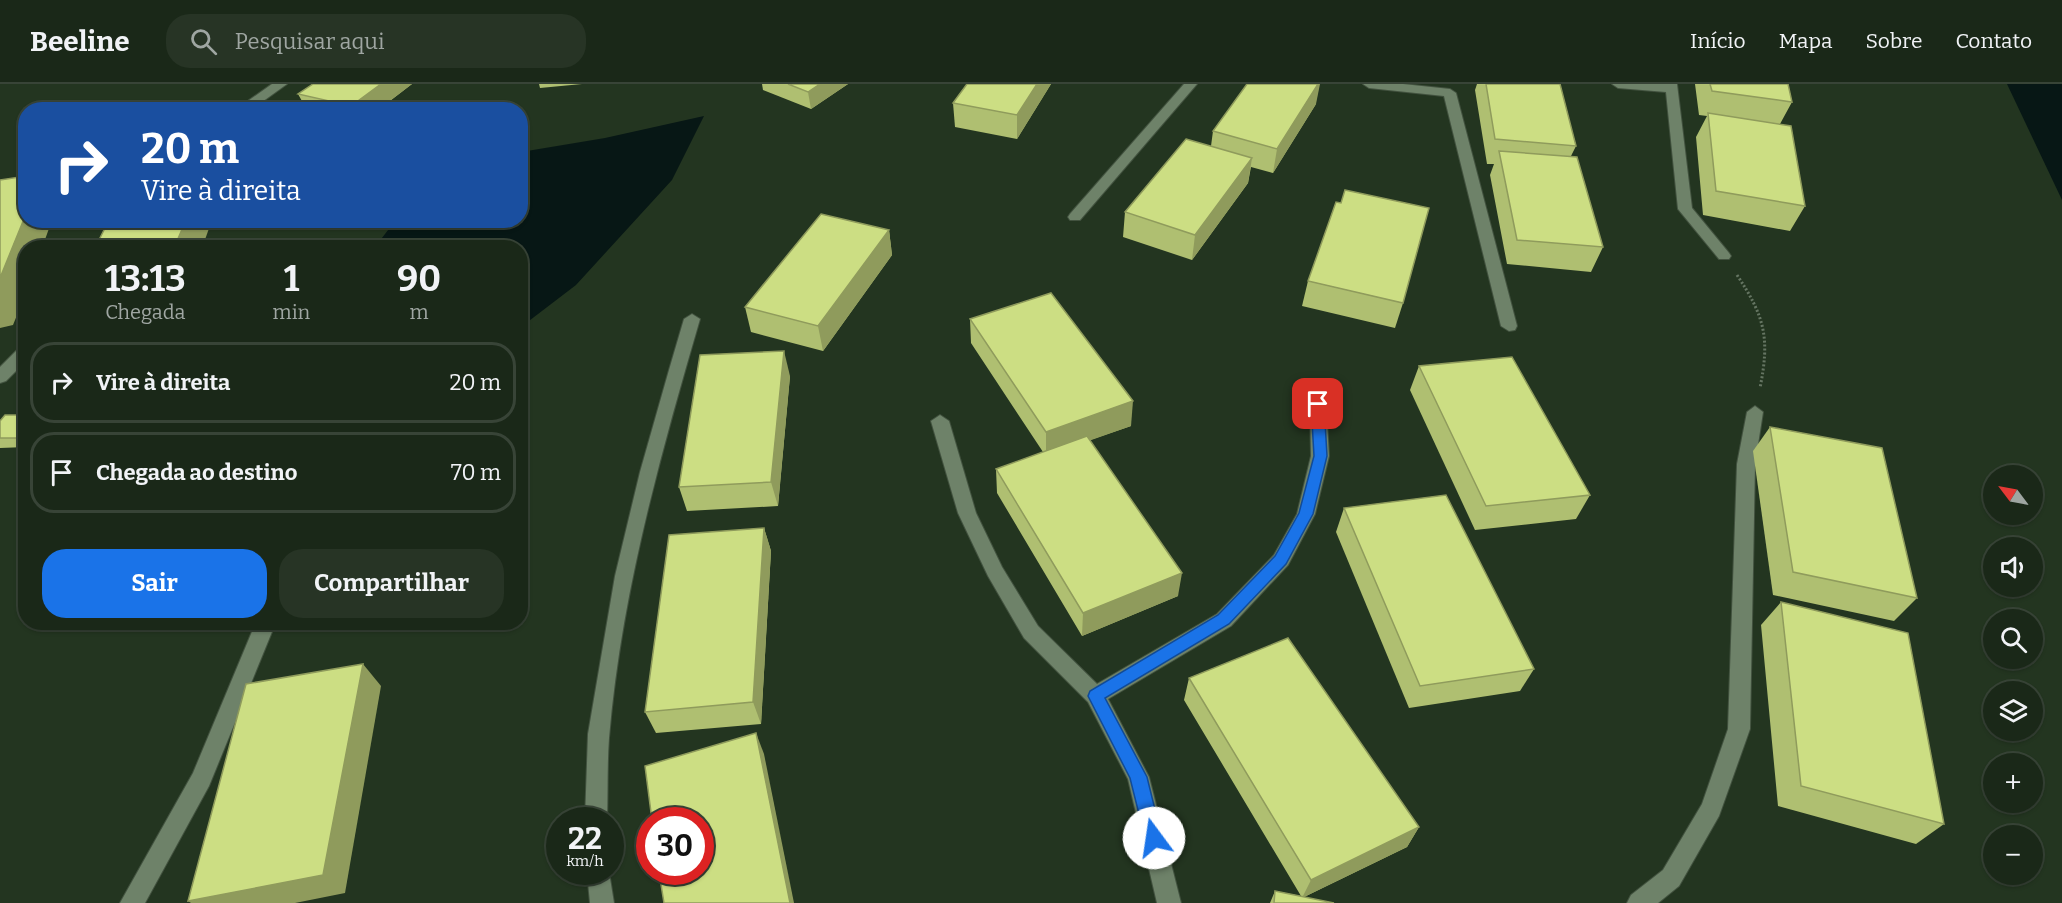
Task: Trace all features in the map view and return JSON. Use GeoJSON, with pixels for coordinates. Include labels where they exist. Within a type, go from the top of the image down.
{"type":"FeatureCollection","features":[{"type":"Feature","properties":{"kind":"street"},"geometry":{"type":"LineString","coordinates":[[253,102],[281,84]]}},
{"type":"Feature","properties":{"kind":"street"},"geometry":{"type":"LineString","coordinates":[[1075,217],[1191,84]]}},
{"type":"Feature","properties":{"kind":"street"},"geometry":{"type":"LineString","coordinates":[[1369,84],[1447,89],[1509,326]]}},
{"type":"Feature","properties":{"kind":"street"},"geometry":{"type":"LineString","coordinates":[[1618,84],[1672,86],[1685,208],[1724,256]]}},
{"type":"Feature","properties":{"kind":"street"},"geometry":{"type":"LineString","coordinates":[[596,807],[599,736],[611,643],[663,413],[692,319]]}},
{"type":"Feature","properties":{"kind":"street"},"geometry":{"type":"LineString","coordinates":[[0,377],[18,359]]}},
{"type":"Feature","properties":{"kind":"street"},"geometry":{"type":"LineString","coordinates":[[1095,696],[1224,620],[1281,560],[1306,514],[1320,456],[1318,404]]}},
{"type":"Feature","properties":{"kind":"street"},"geometry":{"type":"LineString","coordinates":[[1639,903],[1671,878],[1711,809],[1739,729],[1746,464],[1755,412]]}},
{"type":"Feature","properties":{"kind":"street"},"geometry":{"type":"LineString","coordinates":[[940,421],[967,513],[995,571],[1031,632],[1095,696],[1138,777],[1169,903]]}},
{"type":"Feature","properties":{"kind":"street"},"geometry":{"type":"LineString","coordinates":[[132,903],[201,779],[263,630]]}},
{"type":"Feature","properties":{"kind":"street"},"geometry":{"type":"LineString","coordinates":[[600,885],[602,903]]}},
{"type":"Feature","properties":{"kind":"path"},"geometry":{"type":"LineString","coordinates":[[1724,256],[1760,310],[1768,350],[1755,412]]}},
{"type":"Feature","properties":{"kind":"shaded area"},"geometry":{"type":"Polygon","coordinates":[[[2007,84],[2062,84],[2062,200],[2007,84]]]}},
{"type":"Feature","properties":{"kind":"shaded area"},"geometry":{"type":"Polygon","coordinates":[[[704,116],[672,180],[576,285],[528,322],[528,240],[380,240],[390,228],[528,228],[528,151],[605,138],[704,116]]]}},
{"type":"Feature","properties":{"kind":"building"},"geometry":{"type":"Polygon","coordinates":[[[313,84],[381,84],[356,102],[333,102],[298,94],[313,84]]]}},
{"type":"Feature","properties":{"kind":"building"},"geometry":{"type":"Polygon","coordinates":[[[788,84],[820,84],[808,92],[788,84]]]}},
{"type":"Feature","properties":{"kind":"building"},"geometry":{"type":"Polygon","coordinates":[[[967,84],[1037,84],[1017,115],[953,103],[967,84]]]}},
{"type":"Feature","properties":{"kind":"building"},"geometry":{"type":"Polygon","coordinates":[[[1247,84],[1318,84],[1277,149],[1213,131],[1247,84]]]}},
{"type":"Feature","properties":{"kind":"building"},"geometry":{"type":"Polygon","coordinates":[[[1486,84],[1560,84],[1576,146],[1495,139],[1486,84]]]}},
{"type":"Feature","properties":{"kind":"building"},"geometry":{"type":"Polygon","coordinates":[[[1710,84],[1788,84],[1792,102],[1712,91],[1710,84]]]}},
{"type":"Feature","properties":{"kind":"building"},"geometry":{"type":"Polygon","coordinates":[[[1708,113],[1791,126],[1805,206],[1716,191],[1708,113]]]}},
{"type":"Feature","properties":{"kind":"building"},"geometry":{"type":"Polygon","coordinates":[[[1186,139],[1252,158],[1195,235],[1125,212],[1186,139]]]}},
{"type":"Feature","properties":{"kind":"building"},"geometry":{"type":"Polygon","coordinates":[[[1499,151],[1577,157],[1603,247],[1517,240],[1499,151]]]}},
{"type":"Feature","properties":{"kind":"building"},"geometry":{"type":"Polygon","coordinates":[[[18,177],[18,228],[20,228],[0,278],[0,180],[18,177]]]}},
{"type":"Feature","properties":{"kind":"building"},"geometry":{"type":"Polygon","coordinates":[[[1345,190],[1429,208],[1403,303],[1308,281],[1336,202],[1341,203],[1345,190]]]}},
{"type":"Feature","properties":{"kind":"building"},"geometry":{"type":"Polygon","coordinates":[[[821,214],[889,230],[818,326],[745,307],[821,214]]]}},
{"type":"Feature","properties":{"kind":"building"},"geometry":{"type":"Polygon","coordinates":[[[105,228],[183,228],[177,240],[99,240],[105,228]]]}},
{"type":"Feature","properties":{"kind":"building"},"geometry":{"type":"Polygon","coordinates":[[[1051,293],[1133,401],[1046,432],[970,319],[1051,293]]]}},
{"type":"Feature","properties":{"kind":"building"},"geometry":{"type":"Polygon","coordinates":[[[784,351],[771,482],[679,487],[700,355],[784,351]]]}},
{"type":"Feature","properties":{"kind":"building"},"geometry":{"type":"Polygon","coordinates":[[[1512,357],[1590,495],[1486,506],[1419,366],[1512,357]]]}},
{"type":"Feature","properties":{"kind":"building"},"geometry":{"type":"Polygon","coordinates":[[[5,415],[18,415],[18,438],[0,438],[0,421],[5,415]]]}},
{"type":"Feature","properties":{"kind":"building"},"geometry":{"type":"Polygon","coordinates":[[[1770,427],[1882,448],[1917,598],[1793,572],[1770,427]]]}},
{"type":"Feature","properties":{"kind":"building"},"geometry":{"type":"Polygon","coordinates":[[[1087,436],[1182,573],[1083,613],[996,469],[1087,436]]]}},
{"type":"Feature","properties":{"kind":"building"},"geometry":{"type":"Polygon","coordinates":[[[1446,495],[1534,669],[1420,686],[1344,508],[1446,495]]]}},
{"type":"Feature","properties":{"kind":"building"},"geometry":{"type":"Polygon","coordinates":[[[764,528],[753,702],[645,712],[669,535],[764,528]]]}},
{"type":"Feature","properties":{"kind":"building"},"geometry":{"type":"Polygon","coordinates":[[[1781,602],[1908,633],[1944,824],[1801,786],[1781,602]]]}},
{"type":"Feature","properties":{"kind":"building"},"geometry":{"type":"Polygon","coordinates":[[[1288,638],[1419,827],[1311,880],[1189,678],[1288,638]]]}},
{"type":"Feature","properties":{"kind":"building"},"geometry":{"type":"Polygon","coordinates":[[[363,664],[323,875],[188,901],[246,684],[363,664]]]}},
{"type":"Feature","properties":{"kind":"building"},"geometry":{"type":"Polygon","coordinates":[[[756,733],[790,903],[664,903],[661,885],[714,885],[714,807],[650,807],[645,766],[756,733]]]}},
{"type":"Feature","properties":{"kind":"building"},"geometry":{"type":"Polygon","coordinates":[[[1275,891],[1334,903],[1274,903],[1275,891]]]}},
{"type":"Feature","properties":{"kind":"route"},"geometry":{"type":"LineString","coordinates":[[1154,838],[1138,777],[1095,696],[1224,620],[1281,560],[1306,514],[1320,456],[1318,404]]}}]}
